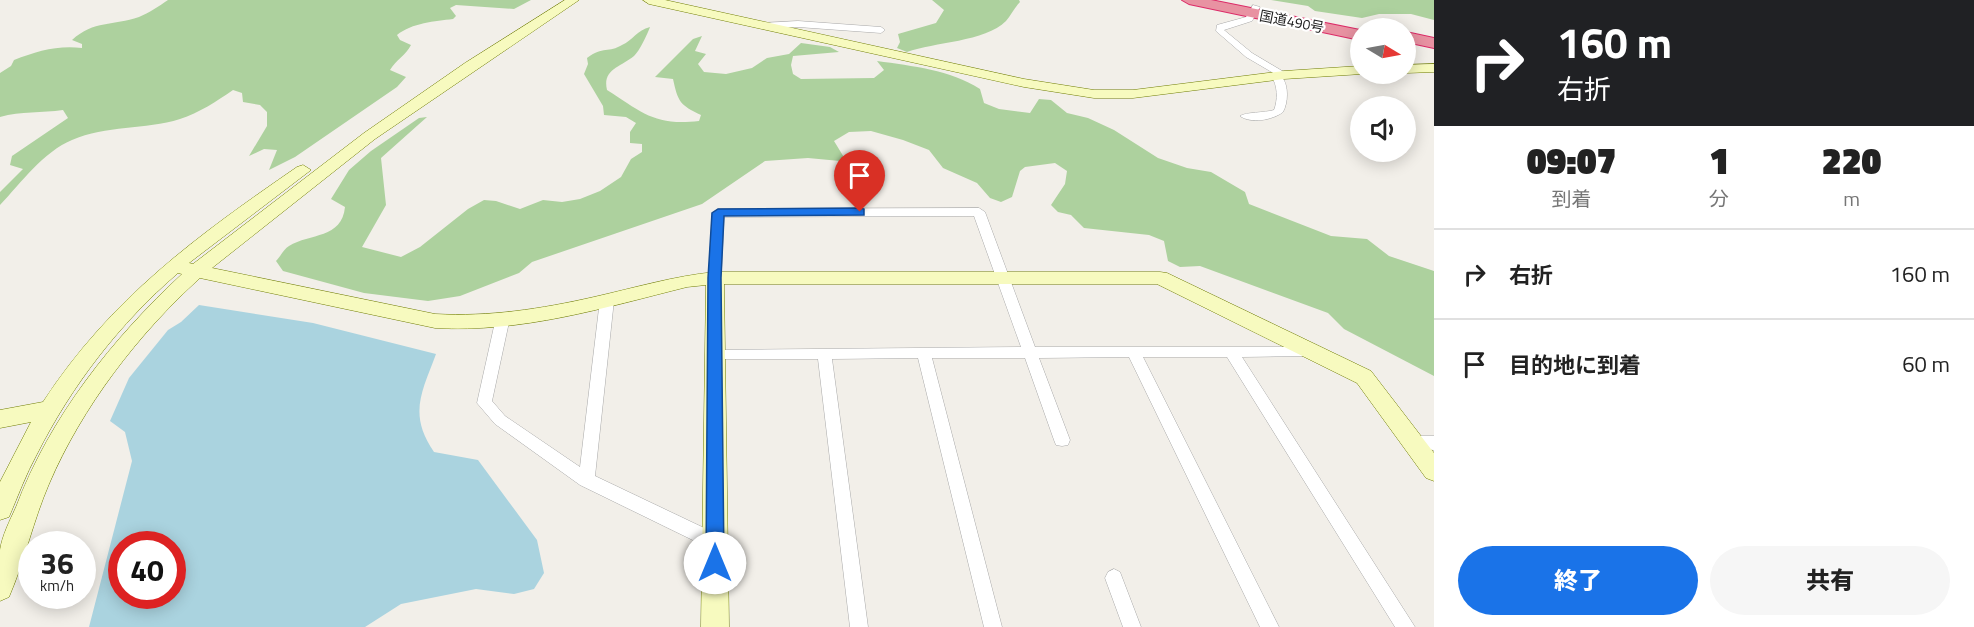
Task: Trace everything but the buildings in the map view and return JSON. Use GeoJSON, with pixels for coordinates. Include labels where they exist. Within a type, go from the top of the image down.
{"type":"FeatureCollection","features":[{"type":"Feature","properties":{"kind":"highway","name":"国道490号"},"geometry":{"type":"LineString","coordinates":[[1189,0],[1350,26]]}},
{"type":"Feature","properties":{"kind":"highway","name":"国道490号"},"geometry":{"type":"LineString","coordinates":[[1222,0],[1350,33]]}},
{"type":"Feature","properties":{"kind":"highway"},"geometry":{"type":"LineString","coordinates":[[1416,39],[1434,43]]}},
{"type":"Feature","properties":{"kind":"highway"},"geometry":{"type":"LineString","coordinates":[[1416,47],[1434,50]]}},
{"type":"Feature","properties":{"kind":"street"},"geometry":{"type":"LineString","coordinates":[[0,508],[13,476],[49,410],[89,352],[148,289],[225,226],[396,103],[552,0]]}},
{"type":"Feature","properties":{"kind":"street"},"geometry":{"type":"LineString","coordinates":[[0,588],[27,509],[51,456],[77,411],[120,352],[149,318],[197,271],[245,230],[405,110],[573,0]]}},
{"type":"Feature","properties":{"kind":"street"},"geometry":{"type":"LineString","coordinates":[[649,0],[1058,90],[1095,94],[1152,93],[1280,76],[1350,71]]}},
{"type":"Feature","properties":{"kind":"street"},"geometry":{"type":"LineString","coordinates":[[1245,116],[1261,117],[1278,112],[1281,106],[1280,76],[1249,55],[1220,31],[1220,27],[1241,22],[1255,10]]}},
{"type":"Feature","properties":{"kind":"street"},"geometry":{"type":"LineString","coordinates":[[763,26],[798,24],[881,30]]}},
{"type":"Feature","properties":{"kind":"street"},"geometry":{"type":"LineString","coordinates":[[1416,69],[1434,68]]}},
{"type":"Feature","properties":{"kind":"street"},"geometry":{"type":"LineString","coordinates":[[716,627],[715,278],[718,213],[979,212],[1062,440]]}},
{"type":"Feature","properties":{"kind":"street"},"geometry":{"type":"LineString","coordinates":[[174,266],[435,321],[462,324],[502,322],[687,281],[715,278],[1160,278],[1364,377],[1424,443],[1434,471]]}},
{"type":"Feature","properties":{"kind":"street"},"geometry":{"type":"LineString","coordinates":[[586,480],[607,300]]}},
{"type":"Feature","properties":{"kind":"street"},"geometry":{"type":"LineString","coordinates":[[502,322],[484,403],[500,420],[586,480],[715,542]]}},
{"type":"Feature","properties":{"kind":"street"},"geometry":{"type":"LineString","coordinates":[[1133,351],[1270,627]]}},
{"type":"Feature","properties":{"kind":"street"},"geometry":{"type":"LineString","coordinates":[[1232,351],[1406,627]]}},
{"type":"Feature","properties":{"kind":"street"},"geometry":{"type":"LineString","coordinates":[[716,354],[1312,351]]}},
{"type":"Feature","properties":{"kind":"street"},"geometry":{"type":"LineString","coordinates":[[824,353],[859,627]]}},
{"type":"Feature","properties":{"kind":"street"},"geometry":{"type":"LineString","coordinates":[[924,353],[993,627]]}},
{"type":"Feature","properties":{"kind":"street"},"geometry":{"type":"LineString","coordinates":[[0,419],[49,410]]}},
{"type":"Feature","properties":{"kind":"street"},"geometry":{"type":"LineString","coordinates":[[1114,578],[1132,627]]}},
{"type":"Feature","properties":{"kind":"green space"},"geometry":{"type":"Polygon","coordinates":[[[168,0],[531,0],[514,9],[456,5],[450,8],[456,16],[453,19],[424,23],[403,31],[397,35],[400,40],[411,45],[390,70],[406,77],[397,87],[295,157],[269,170],[277,150],[264,149],[249,156],[267,126],[267,112],[260,105],[243,102],[242,93],[233,90],[201,110],[180,119],[98,132],[61,145],[42,160],[0,205],[0,192],[23,169],[10,165],[12,156],[68,118],[63,110],[0,117],[0,73],[11,66],[14,60],[31,54],[56,48],[82,48],[82,44],[72,40],[88,29],[139,17],[168,0]]]}},
{"type":"Feature","properties":{"kind":"green space"},"geometry":{"type":"Polygon","coordinates":[[[932,0],[1019,0],[1020,2],[1006,21],[985,33],[907,52],[897,48],[900,42],[898,34],[936,23],[944,10],[932,0]]]}},
{"type":"Feature","properties":{"kind":"green space"},"geometry":{"type":"Polygon","coordinates":[[[1271,0],[1434,0],[1434,20],[1411,14],[1379,14],[1362,18],[1315,11],[1308,6],[1271,0]]]}},
{"type":"Feature","properties":{"kind":"green space"},"geometry":{"type":"Polygon","coordinates":[[[650,27],[636,54],[614,69],[607,77],[606,83],[607,90],[640,111],[660,119],[671,122],[699,121],[701,115],[681,102],[673,79],[655,77],[693,39],[702,36],[695,51],[706,54],[698,64],[704,72],[726,74],[752,68],[767,58],[789,54],[801,43],[830,47],[839,52],[793,56],[791,65],[793,74],[801,79],[874,78],[884,70],[877,61],[931,70],[956,77],[980,89],[984,103],[999,109],[1030,113],[1039,99],[1051,100],[1067,113],[1088,118],[1114,130],[1158,158],[1187,168],[1211,172],[1245,192],[1249,204],[1331,236],[1367,239],[1389,256],[1434,271],[1434,376],[1344,329],[1328,313],[1200,266],[1180,267],[1168,261],[1164,241],[1149,235],[1084,228],[1071,215],[1058,212],[1051,205],[1065,184],[1067,171],[1055,163],[1025,167],[1020,171],[1012,197],[1001,202],[990,198],[977,183],[943,168],[929,150],[871,131],[849,132],[834,141],[845,159],[840,161],[808,158],[765,161],[702,204],[532,262],[519,273],[460,296],[428,301],[364,293],[283,271],[276,261],[289,246],[324,234],[338,225],[345,207],[331,199],[349,170],[371,151],[419,118],[427,117],[381,158],[386,205],[362,247],[401,257],[420,247],[468,209],[484,200],[496,201],[520,209],[543,200],[562,202],[580,199],[600,191],[621,177],[631,159],[642,152],[642,144],[630,143],[630,132],[636,123],[626,117],[604,115],[603,106],[584,74],[588,64],[587,58],[597,52],[626,43],[642,30],[650,27]]]}},
{"type":"Feature","properties":{"kind":"water"},"geometry":{"type":"Polygon","coordinates":[[[199,305],[313,323],[436,354],[420,403],[421,426],[426,438],[434,452],[478,460],[537,540],[544,573],[534,589],[514,594],[476,589],[401,604],[365,627],[89,627],[94,609],[96,609],[96,600],[108,554],[108,609],[186,609],[186,531],[114,531],[132,461],[125,432],[110,421],[129,378],[168,330],[181,322],[199,305]]]}},
{"type":"Feature","properties":{"kind":"route"},"geometry":{"type":"LineString","coordinates":[[715,563],[715,278],[718,213],[860,212]]}}]}
